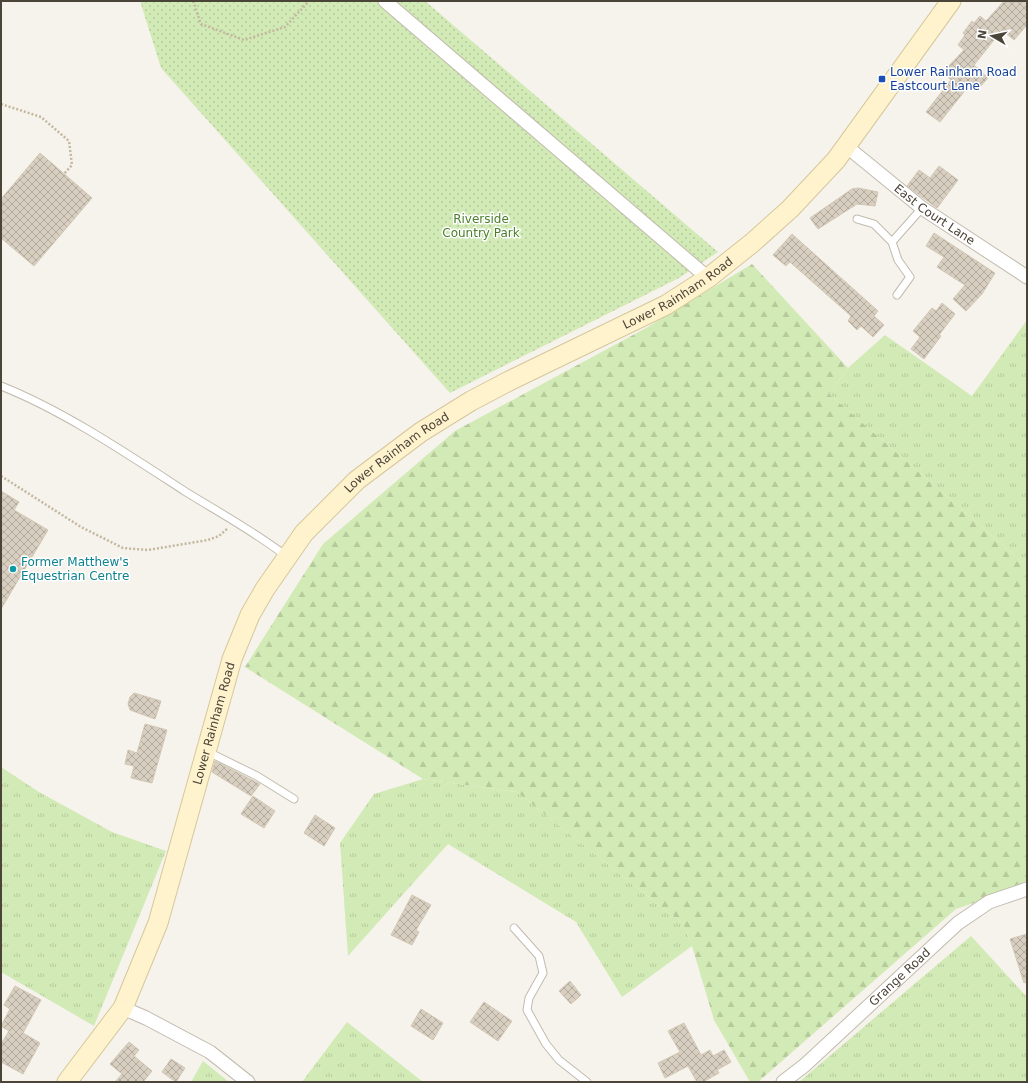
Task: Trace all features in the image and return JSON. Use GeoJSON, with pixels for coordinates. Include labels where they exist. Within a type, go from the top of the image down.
{"type":"FeatureCollection","features":[{"type":"Feature","properties":{"kind":"main road","name":"Lower Rainham Road"},"geometry":{"type":"LineString","coordinates":[[67,1082],[123,1008],[158,922],[227,675],[243,632],[265,589],[304,533],[346,490],[393,451],[421,432],[471,401],[666,305],[708,278],[752,243],[790,209],[846,146],[951,1]]}},
{"type":"Feature","properties":{"kind":"street"},"geometry":{"type":"LineString","coordinates":[[385,1],[708,278]]}},
{"type":"Feature","properties":{"kind":"street","name":"East Court Lane"},"geometry":{"type":"LineString","coordinates":[[846,146],[922,208],[1027,277]]}},
{"type":"Feature","properties":{"kind":"street","name":"Grange Road"},"geometry":{"type":"LineString","coordinates":[[783,1082],[806,1065],[958,923],[989,902],[1027,889]]}},
{"type":"Feature","properties":{"kind":"street"},"geometry":{"type":"LineString","coordinates":[[123,1008],[146,1018],[210,1052],[248,1082]]}},
{"type":"Feature","properties":{"kind":"lane"},"geometry":{"type":"LineString","coordinates":[[892,242],[922,208]]}},
{"type":"Feature","properties":{"kind":"lane"},"geometry":{"type":"LineString","coordinates":[[857,219],[874,224],[892,242],[898,260],[910,277],[897,294]]}},
{"type":"Feature","properties":{"kind":"lane"},"geometry":{"type":"LineString","coordinates":[[1,386],[24,395],[168,479],[267,541],[287,556]]}},
{"type":"Feature","properties":{"kind":"lane"},"geometry":{"type":"LineString","coordinates":[[206,751],[257,776],[294,799]]}},
{"type":"Feature","properties":{"kind":"lane"},"geometry":{"type":"LineString","coordinates":[[514,928],[539,956],[543,973],[529,998],[527,1010],[546,1044],[559,1060],[587,1082]]}},
{"type":"Feature","properties":{"kind":"path"},"geometry":{"type":"LineString","coordinates":[[193,1],[201,24],[244,40],[285,27],[309,1]]}},
{"type":"Feature","properties":{"kind":"path"},"geometry":{"type":"LineString","coordinates":[[1,104],[41,117],[69,141],[72,165],[64,174]]}},
{"type":"Feature","properties":{"kind":"path"},"geometry":{"type":"LineString","coordinates":[[1,476],[81,527],[123,548],[148,550],[208,540],[222,534],[235,522]]}},
{"type":"Feature","properties":{"kind":"green space","name":"Riverside Country Park"},"geometry":{"type":"Polygon","coordinates":[[[140,1],[425,1],[718,252],[679,278],[450,393],[161,68],[140,1]]]}},
{"type":"Feature","properties":{"kind":"green space"},"geometry":{"type":"Polygon","coordinates":[[[752,264],[848,368],[829,394],[1027,566],[1027,885],[956,909],[758,1082],[750,1082],[714,1020],[692,946],[683,924],[517,792],[423,779],[245,667],[323,544],[455,431],[646,328],[752,264]]]}},
{"type":"Feature","properties":{"kind":"green space"},"geometry":{"type":"Polygon","coordinates":[[[1027,320],[1027,566],[829,394],[848,368],[885,335],[972,396],[1027,320]]]}},
{"type":"Feature","properties":{"kind":"green space"},"geometry":{"type":"Polygon","coordinates":[[[1,767],[39,792],[112,832],[166,851],[94,1026],[1,972],[1,767]]]}},
{"type":"Feature","properties":{"kind":"green space"},"geometry":{"type":"Polygon","coordinates":[[[423,779],[517,792],[683,924],[692,946],[622,997],[576,922],[448,844],[348,956],[340,843],[374,794],[423,779]]]}},
{"type":"Feature","properties":{"kind":"green space"},"geometry":{"type":"Polygon","coordinates":[[[971,936],[1027,997],[1027,1082],[799,1082],[971,936]]]}},
{"type":"Feature","properties":{"kind":"green space"},"geometry":{"type":"Polygon","coordinates":[[[347,1022],[423,1082],[302,1082],[347,1022]]]}},
{"type":"Feature","properties":{"kind":"green space"},"geometry":{"type":"Polygon","coordinates":[[[203,1061],[229,1082],[191,1082],[203,1061]]]}},
{"type":"Feature","properties":{"kind":"building"},"geometry":{"type":"Polygon","coordinates":[[[1004,1],[1027,1],[1027,25],[1014,40],[1002,30],[974,65],[988,78],[978,89],[971,83],[940,122],[926,112],[951,80],[943,72],[964,50],[958,45],[965,35],[963,33],[972,21],[974,23],[980,16],[986,21],[1004,1]]]}},
{"type":"Feature","properties":{"kind":"building"},"geometry":{"type":"Polygon","coordinates":[[[40,153],[92,198],[34,266],[1,238],[1,199],[40,153]]]}},
{"type":"Feature","properties":{"kind":"building"},"geometry":{"type":"Polygon","coordinates":[[[939,166],[958,180],[937,208],[907,186],[919,170],[930,178],[939,166]]]}},
{"type":"Feature","properties":{"kind":"building"},"geometry":{"type":"Polygon","coordinates":[[[858,188],[878,192],[875,206],[857,204],[818,229],[810,218],[852,189],[858,188]]]}},
{"type":"Feature","properties":{"kind":"building"},"geometry":{"type":"Polygon","coordinates":[[[934,233],[995,273],[982,294],[966,311],[953,299],[965,285],[937,267],[944,257],[926,246],[934,233]]]}},
{"type":"Feature","properties":{"kind":"building"},"geometry":{"type":"Polygon","coordinates":[[[792,234],[878,311],[874,316],[884,325],[873,337],[861,326],[857,330],[848,321],[851,316],[790,262],[786,266],[773,255],[792,234]]]}},
{"type":"Feature","properties":{"kind":"building"},"geometry":{"type":"Polygon","coordinates":[[[942,303],[955,314],[939,335],[941,336],[924,359],[911,349],[920,337],[913,331],[932,308],[936,311],[942,303]]]}},
{"type":"Feature","properties":{"kind":"building","name":"Former Matthew's Equestrian Centre"},"geometry":{"type":"Polygon","coordinates":[[[1,491],[19,502],[14,510],[48,530],[1,609],[1,491]]]}},
{"type":"Feature","properties":{"kind":"building"},"geometry":{"type":"Polygon","coordinates":[[[134,693],[161,701],[155,719],[130,710],[128,704],[130,697],[134,693]]]}},
{"type":"Feature","properties":{"kind":"building"},"geometry":{"type":"Polygon","coordinates":[[[145,724],[167,730],[152,783],[131,778],[134,766],[125,764],[128,750],[137,753],[145,724]]]}},
{"type":"Feature","properties":{"kind":"building"},"geometry":{"type":"Polygon","coordinates":[[[215,761],[260,784],[251,796],[212,772],[215,761]]]}},
{"type":"Feature","properties":{"kind":"building"},"geometry":{"type":"Polygon","coordinates":[[[253,796],[275,811],[264,828],[241,814],[253,796]]]}},
{"type":"Feature","properties":{"kind":"building"},"geometry":{"type":"Polygon","coordinates":[[[315,815],[335,828],[324,846],[304,833],[315,815]]]}},
{"type":"Feature","properties":{"kind":"building"},"geometry":{"type":"Polygon","coordinates":[[[412,895],[431,905],[416,930],[419,932],[412,945],[391,935],[412,895]]]}},
{"type":"Feature","properties":{"kind":"building"},"geometry":{"type":"Polygon","coordinates":[[[1027,934],[1027,982],[1024,983],[1010,939],[1027,934]]]}},
{"type":"Feature","properties":{"kind":"building"},"geometry":{"type":"Polygon","coordinates":[[[570,981],[581,995],[571,1004],[559,991],[570,981]]]}},
{"type":"Feature","properties":{"kind":"building"},"geometry":{"type":"Polygon","coordinates":[[[15,986],[41,1000],[23,1033],[40,1043],[23,1074],[1,1062],[1,1044],[9,1031],[1,1026],[10,1009],[4,1005],[15,986]]]}},
{"type":"Feature","properties":{"kind":"building"},"geometry":{"type":"Polygon","coordinates":[[[484,1002],[512,1021],[498,1041],[470,1022],[484,1002]]]}},
{"type":"Feature","properties":{"kind":"building"},"geometry":{"type":"Polygon","coordinates":[[[421,1009],[443,1023],[433,1040],[411,1026],[421,1009]]]}},
{"type":"Feature","properties":{"kind":"building"},"geometry":{"type":"Polygon","coordinates":[[[684,1023],[701,1055],[710,1050],[713,1056],[724,1050],[731,1062],[717,1070],[719,1073],[703,1082],[697,1082],[688,1066],[665,1078],[658,1063],[680,1052],[668,1031],[684,1023]]]}},
{"type":"Feature","properties":{"kind":"building"},"geometry":{"type":"Polygon","coordinates":[[[129,1042],[139,1050],[134,1056],[152,1071],[143,1082],[115,1082],[122,1074],[110,1064],[129,1042]]]}},
{"type":"Feature","properties":{"kind":"building"},"geometry":{"type":"Polygon","coordinates":[[[171,1059],[185,1068],[176,1082],[162,1072],[171,1059]]]}},
{"type":"Feature","properties":{"kind":"place","name":"Lower Rainham Road Eastcourt Lane"},"geometry":{"type":"Point","coordinates":[882,79]}},
{"type":"Feature","properties":{"kind":"place","name":"Former Matthew's Equestrian Centre"},"geometry":{"type":"Point","coordinates":[13,569]}}]}
